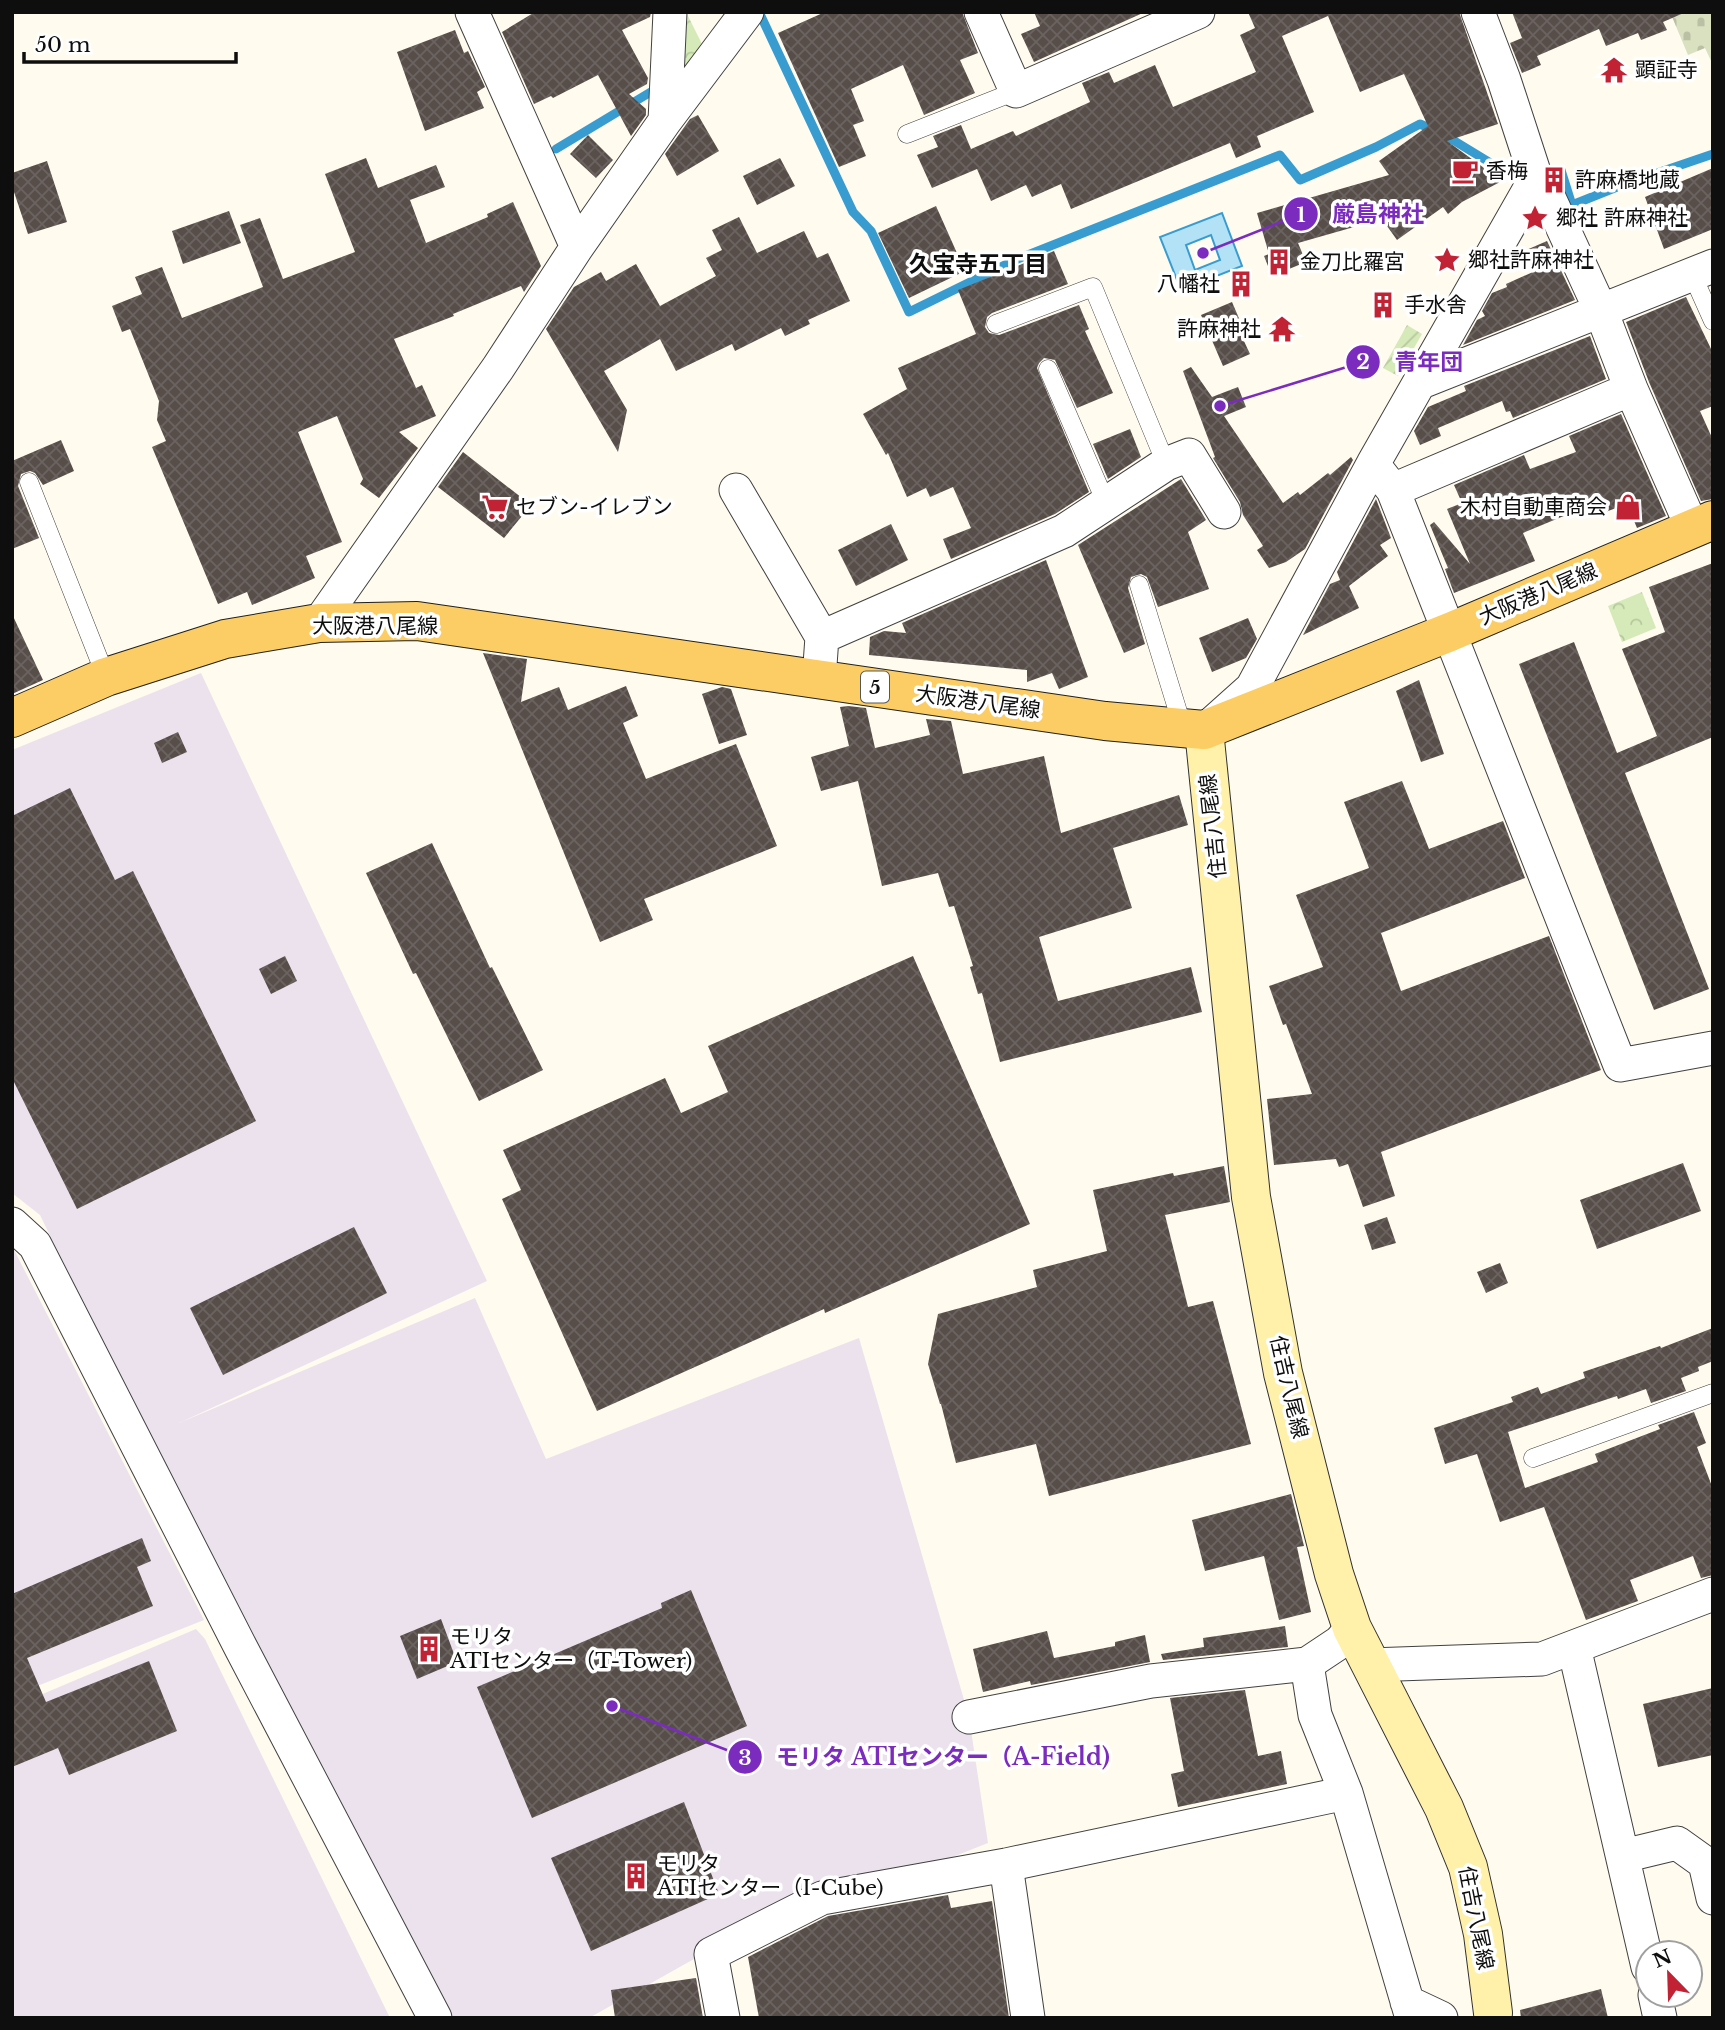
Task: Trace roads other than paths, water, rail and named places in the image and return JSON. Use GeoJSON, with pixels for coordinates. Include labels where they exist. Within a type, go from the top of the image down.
{"type":"FeatureCollection","features":[{"type":"Feature","properties":{"kind":"main road","name":"大阪港八尾線"},"geometry":{"type":"LineString","coordinates":[[12,718],[106,677],[225,639],[319,623],[417,621],[1105,721],[1194,729],[1450,632],[1700,518]]}},
{"type":"Feature","properties":{"kind":"main road","name":"住吉八尾線"},"geometry":{"type":"LineString","coordinates":[[1194,729],[1251,1197],[1283,1373],[1334,1574],[1352,1628],[1444,1808],[1468,1867],[1483,1934],[1493,2013]]}},
{"type":"Feature","properties":{"kind":"street"},"geometry":{"type":"LineString","coordinates":[[472,12],[578,247]]}},
{"type":"Feature","properties":{"kind":"street"},"geometry":{"type":"LineString","coordinates":[[665,121],[670,12]]}},
{"type":"Feature","properties":{"kind":"street"},"geometry":{"type":"LineString","coordinates":[[319,623],[498,368],[665,121],[747,12]]}},
{"type":"Feature","properties":{"kind":"street"},"geometry":{"type":"LineString","coordinates":[[981,12],[1016,91],[1198,12]]}},
{"type":"Feature","properties":{"kind":"street"},"geometry":{"type":"LineString","coordinates":[[1194,729],[1252,688],[1373,464],[1536,178],[1504,80],[1478,12]]}},
{"type":"Feature","properties":{"kind":"street"},"geometry":{"type":"LineString","coordinates":[[1530,189],[1550,200],[1601,311],[1632,389],[1700,518]]}},
{"type":"Feature","properties":{"kind":"street"},"geometry":{"type":"LineString","coordinates":[[1419,383],[1703,270]]}},
{"type":"Feature","properties":{"kind":"street"},"geometry":{"type":"LineString","coordinates":[[1393,490],[1632,389]]}},
{"type":"Feature","properties":{"kind":"street"},"geometry":{"type":"LineString","coordinates":[[822,637],[1064,531],[1166,464],[1189,455],[1224,512]]}},
{"type":"Feature","properties":{"kind":"street"},"geometry":{"type":"LineString","coordinates":[[1373,464],[1393,490],[1620,1065],[1713,1048]]}},
{"type":"Feature","properties":{"kind":"street"},"geometry":{"type":"LineString","coordinates":[[736,490],[822,637],[819,679]]}},
{"type":"Feature","properties":{"kind":"street"},"geometry":{"type":"LineString","coordinates":[[12,1224],[35,1245],[241,1648],[435,2018]]}},
{"type":"Feature","properties":{"kind":"street"},"geometry":{"type":"LineString","coordinates":[[1370,1665],[1542,1659],[1713,1594]]}},
{"type":"Feature","properties":{"kind":"street"},"geometry":{"type":"LineString","coordinates":[[969,1717],[1151,1681],[1307,1664],[1340,1642],[1352,1628]]}},
{"type":"Feature","properties":{"kind":"street"},"geometry":{"type":"LineString","coordinates":[[1574,1647],[1642,1939]]}},
{"type":"Feature","properties":{"kind":"street"},"geometry":{"type":"LineString","coordinates":[[1307,1664],[1315,1715],[1346,1793],[1410,2010],[1441,2018]]}},
{"type":"Feature","properties":{"kind":"street"},"geometry":{"type":"LineString","coordinates":[[723,2018],[711,1954],[822,1898],[1006,1865],[1346,1793]]}},
{"type":"Feature","properties":{"kind":"street"},"geometry":{"type":"LineString","coordinates":[[1623,1856],[1677,1843],[1705,1863],[1713,1898]]}},
{"type":"Feature","properties":{"kind":"street"},"geometry":{"type":"LineString","coordinates":[[1006,1865],[1028,2018]]}},
{"type":"Feature","properties":{"kind":"lane"},"geometry":{"type":"LineString","coordinates":[[907,134],[1016,91]]}},
{"type":"Feature","properties":{"kind":"lane"},"geometry":{"type":"LineString","coordinates":[[1703,270],[1713,321]]}},
{"type":"Feature","properties":{"kind":"lane"},"geometry":{"type":"LineString","coordinates":[[996,324],[1093,287],[1166,464]]}},
{"type":"Feature","properties":{"kind":"lane"},"geometry":{"type":"LineString","coordinates":[[1048,369],[1106,503]]}},
{"type":"Feature","properties":{"kind":"lane"},"geometry":{"type":"LineString","coordinates":[[29,482],[106,677]]}},
{"type":"Feature","properties":{"kind":"lane"},"geometry":{"type":"LineString","coordinates":[[1139,585],[1194,729]]}},
{"type":"Feature","properties":{"kind":"lane"},"geometry":{"type":"LineString","coordinates":[[1533,1458],[1713,1393]]}},
{"type":"Feature","properties":{"kind":"water"},"geometry":{"type":"Polygon","coordinates":[[[1222,213],[1242,266],[1181,290],[1160,237],[1222,213]],[[1211,235],[1186,245],[1195,270],[1220,260],[1211,235]]]}},
{"type":"Feature","properties":{"kind":"waterway"},"geometry":{"type":"LineString","coordinates":[[759,12],[853,212],[871,231],[909,312],[1015,260],[1280,155],[1300,180],[1376,147],[1420,124],[1443,134],[1512,176]]}},
{"type":"Feature","properties":{"kind":"waterway"},"geometry":{"type":"LineString","coordinates":[[556,149],[659,87]]}},
{"type":"Feature","properties":{"kind":"waterway"},"geometry":{"type":"LineString","coordinates":[[1547,170],[1561,170],[1572,205],[1713,154]]}},
{"type":"Feature","properties":{"kind":"place","name":"顕証寺"},"geometry":{"type":"Point","coordinates":[1614,70]}},
{"type":"Feature","properties":{"kind":"place","name":"香梅"},"geometry":{"type":"Point","coordinates":[1465,171]}},
{"type":"Feature","properties":{"kind":"place","name":"許麻橋地蔵"},"geometry":{"type":"Point","coordinates":[1554,180]}},
{"type":"Feature","properties":{"kind":"place","name":"郷社 許麻神社"},"geometry":{"type":"Point","coordinates":[1535,218]}},
{"type":"Feature","properties":{"kind":"place","name":"厳島神社"},"geometry":{"type":"Point","coordinates":[1203,253]}},
{"type":"Feature","properties":{"kind":"place","name":"郷社許麻神社"},"geometry":{"type":"Point","coordinates":[1447,260]}},
{"type":"Feature","properties":{"kind":"place","name":"金刀比羅宮"},"geometry":{"type":"Point","coordinates":[1279,262]}},
{"type":"Feature","properties":{"kind":"place","name":"八幡社"},"geometry":{"type":"Point","coordinates":[1241,284]}},
{"type":"Feature","properties":{"kind":"place","name":"手水舎"},"geometry":{"type":"Point","coordinates":[1383,305]}},
{"type":"Feature","properties":{"kind":"place","name":"許麻神社"},"geometry":{"type":"Point","coordinates":[1282,329]}},
{"type":"Feature","properties":{"kind":"place","name":"青年団"},"geometry":{"type":"Point","coordinates":[1220,406]}},
{"type":"Feature","properties":{"kind":"place","name":"セブン-イレブン"},"geometry":{"type":"Point","coordinates":[495,507]}},
{"type":"Feature","properties":{"kind":"place","name":"木村自動車商会"},"geometry":{"type":"Point","coordinates":[1628,507]}},
{"type":"Feature","properties":{"kind":"place","name":"モリタ ATIセンター（T-Tower)"},"geometry":{"type":"Point","coordinates":[429,1649]}},
{"type":"Feature","properties":{"kind":"place","name":"モリタ ATIセンター（A-Field)"},"geometry":{"type":"Point","coordinates":[612,1706]}},
{"type":"Feature","properties":{"kind":"place","name":"モリタ ATIセンター（I-Cube)"},"geometry":{"type":"Point","coordinates":[636,1876]}},
{"type":"Feature","properties":{"kind":"district","name":"久宝寺五丁目"},"geometry":{"type":"Point","coordinates":[978,264]}}]}
